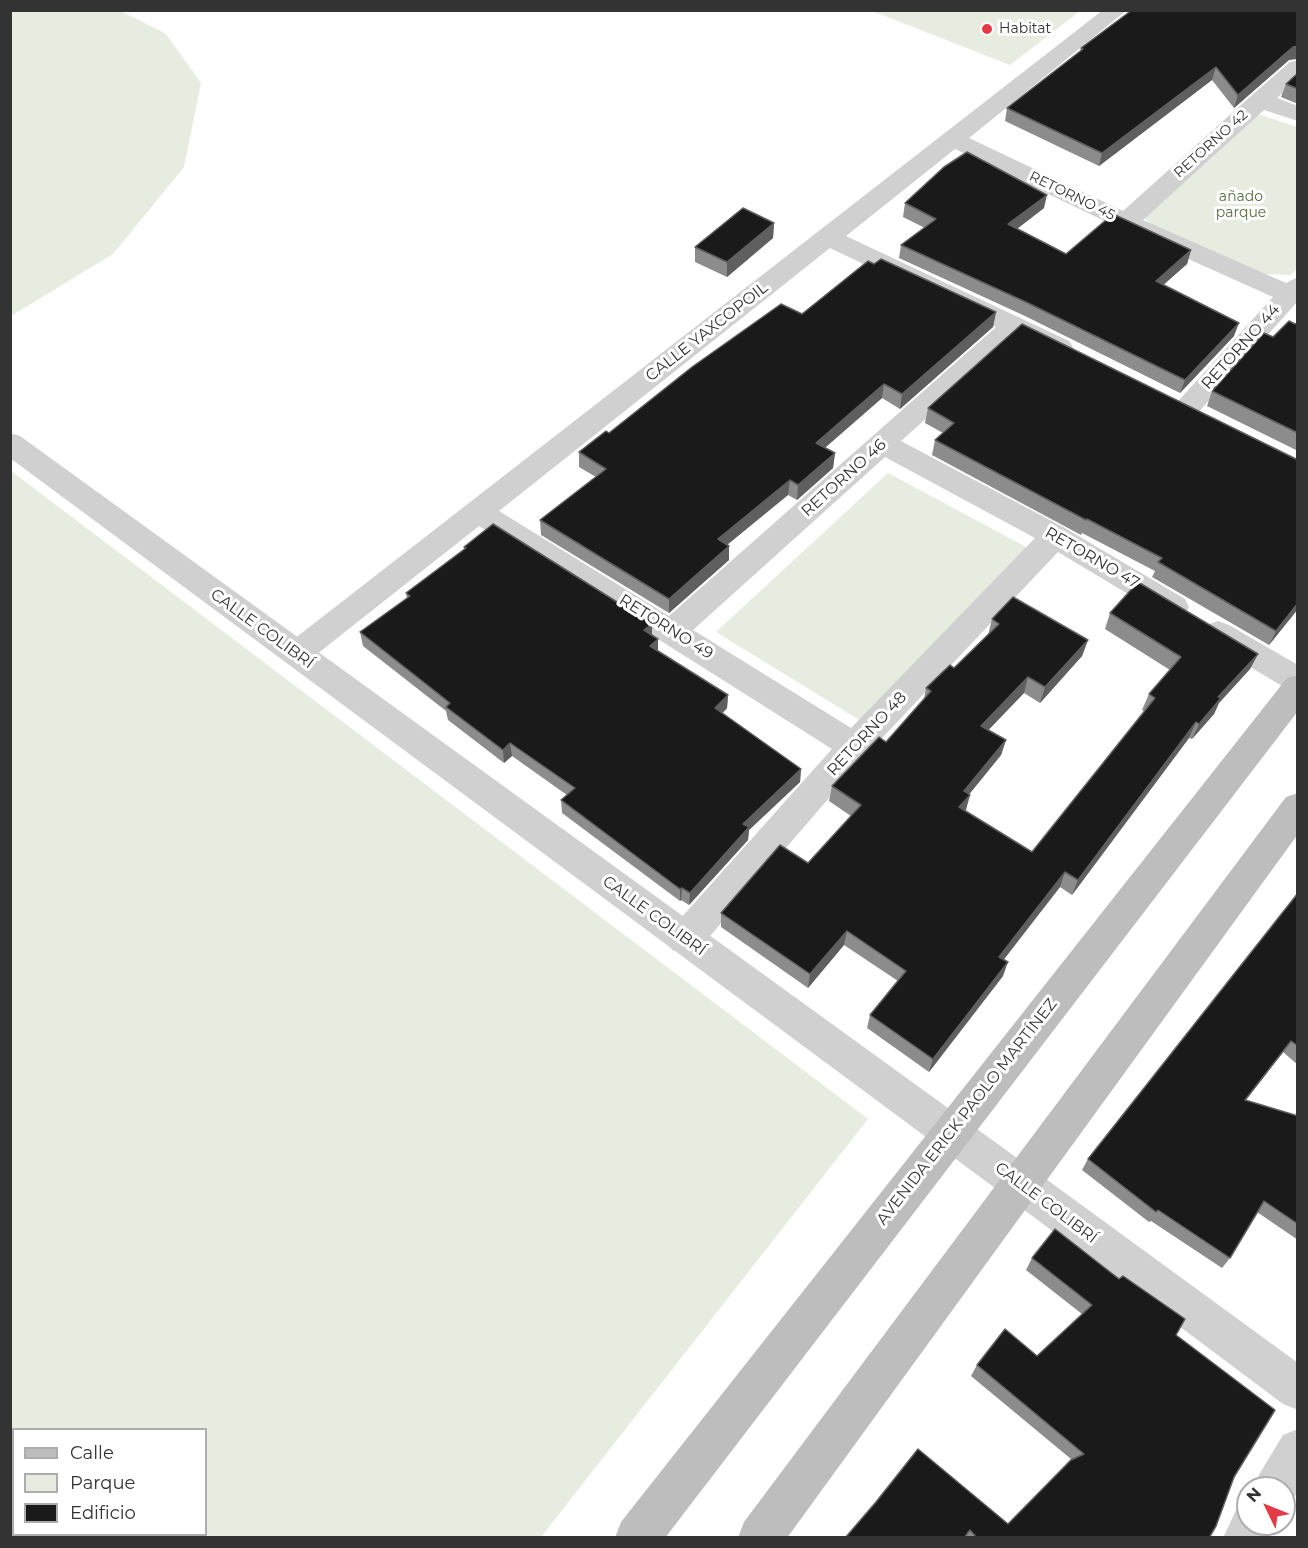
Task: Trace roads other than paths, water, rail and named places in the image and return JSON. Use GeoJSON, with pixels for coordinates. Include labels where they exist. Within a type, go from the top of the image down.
{"type":"FeatureCollection","features":[{"type":"Feature","properties":{"kind":"main road","name":"AVENIDA ERICK PAOLO MARTÍNEZ"},"geometry":{"type":"LineString","coordinates":[[637,1538],[1298,687]]}},
{"type":"Feature","properties":{"kind":"main road"},"geometry":{"type":"LineString","coordinates":[[760,1538],[1298,807]]}},
{"type":"Feature","properties":{"kind":"street","name":"CALLE YAXCOPOIL"},"geometry":{"type":"LineString","coordinates":[[296,654],[1118,10]]}},
{"type":"Feature","properties":{"kind":"street","name":"RETORNO 42"},"geometry":{"type":"LineString","coordinates":[[1126,222],[1298,67]]}},
{"type":"Feature","properties":{"kind":"street"},"geometry":{"type":"LineString","coordinates":[[1260,100],[1298,114]]}},
{"type":"Feature","properties":{"kind":"street","name":"RETORNO 45"},"geometry":{"type":"LineString","coordinates":[[954,140],[1126,222],[1293,289]]}},
{"type":"Feature","properties":{"kind":"street"},"geometry":{"type":"LineString","coordinates":[[828,237],[1015,324],[1078,356]]}},
{"type":"Feature","properties":{"kind":"street","name":"RETORNO 44"},"geometry":{"type":"LineString","coordinates":[[1185,409],[1293,289]]}},
{"type":"Feature","properties":{"kind":"street","name":"RETORNO 46"},"geometry":{"type":"LineString","coordinates":[[672,631],[1015,324]]}},
{"type":"Feature","properties":{"kind":"street","name":"CALLE COLIBRÍ"},"geometry":{"type":"LineString","coordinates":[[10,443],[685,939],[952,1132],[1298,1389]]}},
{"type":"Feature","properties":{"kind":"street","name":"RETORNO 47"},"geometry":{"type":"LineString","coordinates":[[882,443],[1054,536],[1298,680]]}},
{"type":"Feature","properties":{"kind":"street","name":"RETORNO 49"},"geometry":{"type":"LineString","coordinates":[[477,511],[854,746]]}},
{"type":"Feature","properties":{"kind":"street","name":"RETORNO 48"},"geometry":{"type":"LineString","coordinates":[[685,939],[854,746],[1054,536]]}},
{"type":"Feature","properties":{"kind":"street"},"geometry":{"type":"LineString","coordinates":[[1282,1476],[1298,1450]]}},
{"type":"Feature","properties":{"kind":"place","name":"Habitat"},"geometry":{"type":"Point","coordinates":[987,29]}},
{"type":"Feature","properties":{"kind":"park label","name":"añado parque"},"geometry":{"type":"Point","coordinates":[1241,206]}}]}
